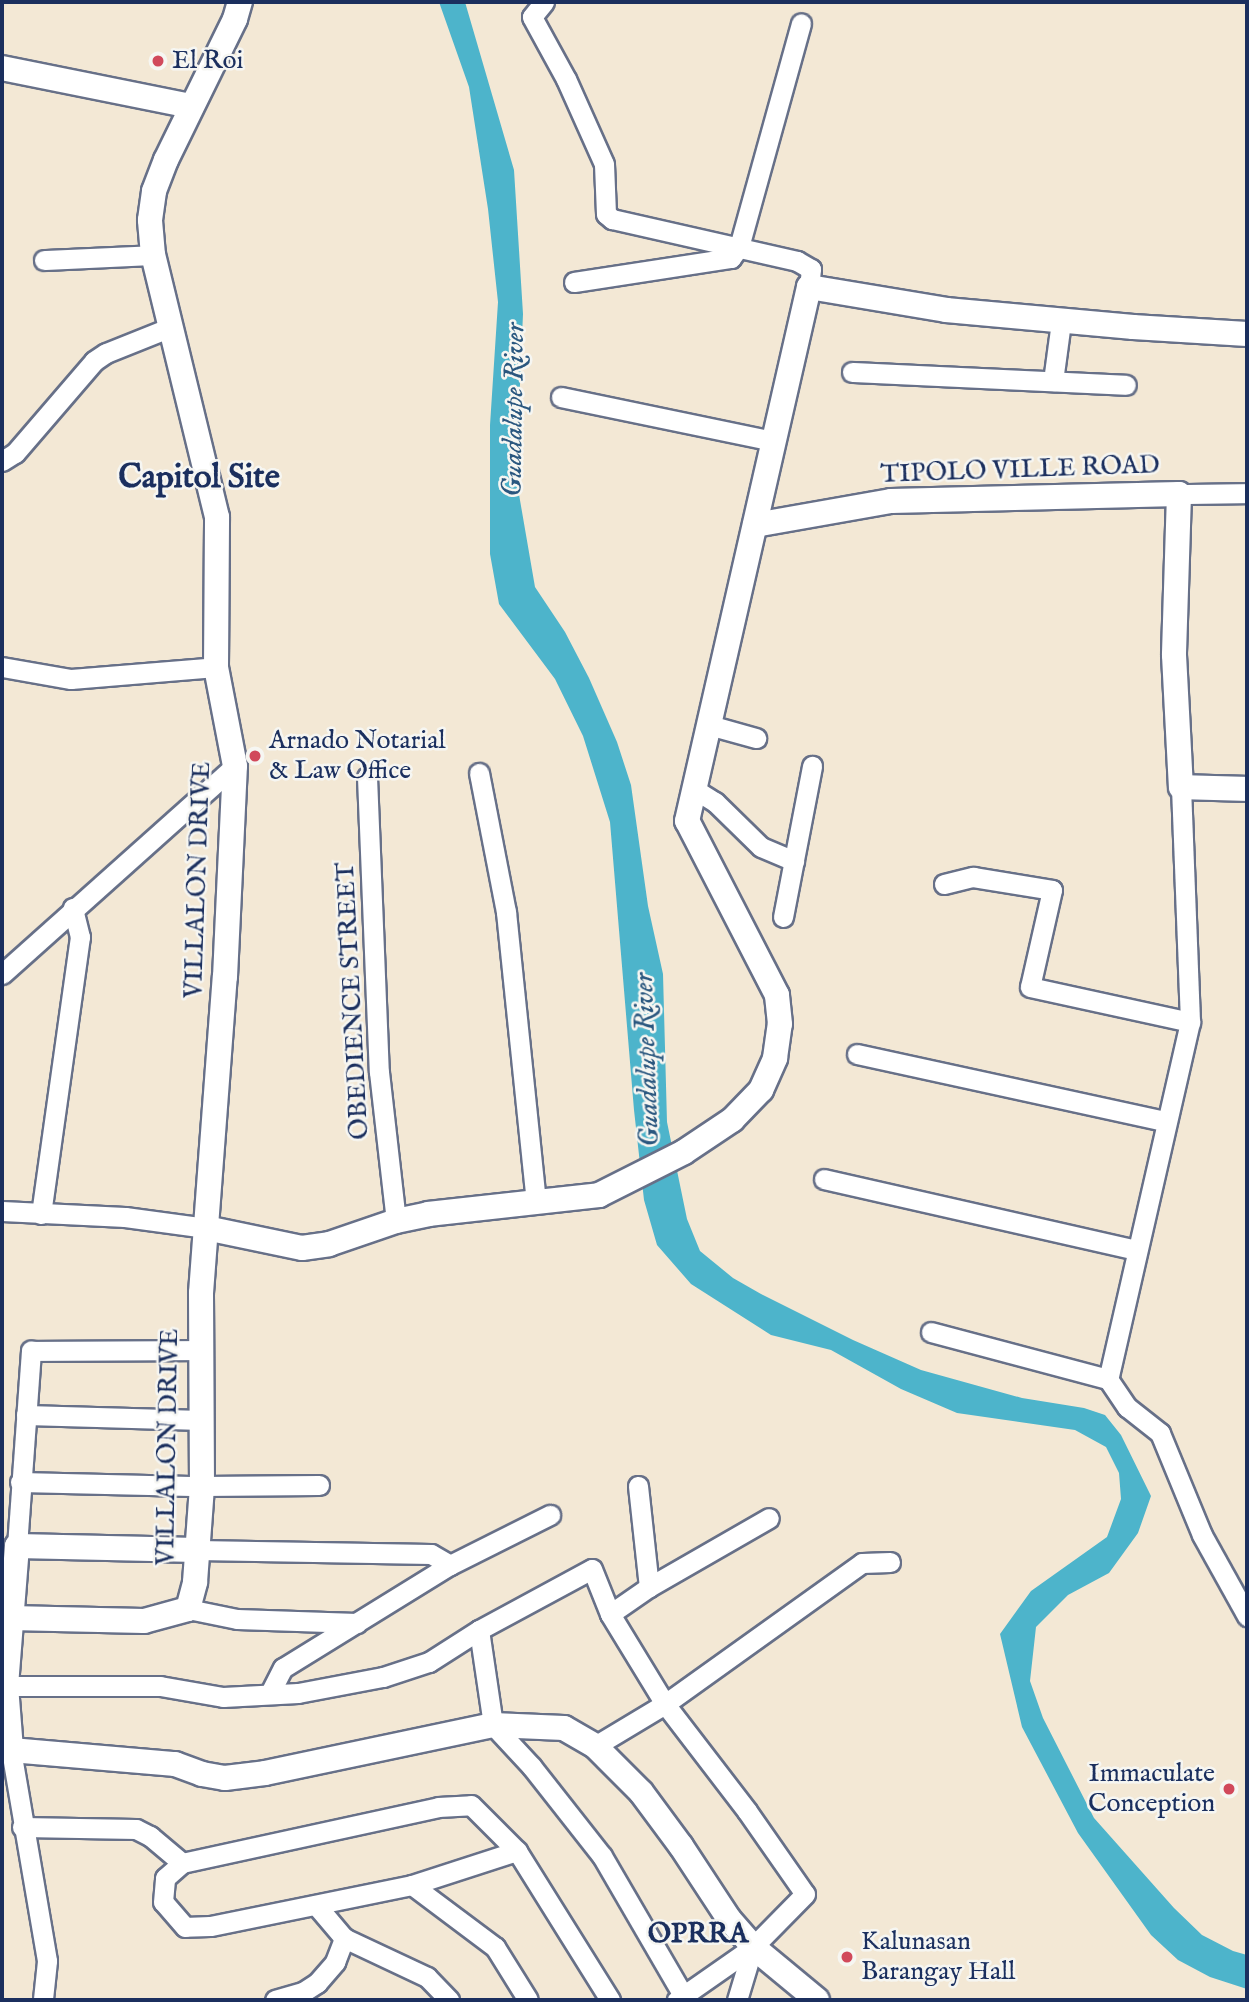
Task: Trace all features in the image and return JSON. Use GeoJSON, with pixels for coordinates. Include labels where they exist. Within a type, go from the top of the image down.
{"type":"FeatureCollection","features":[{"type":"Feature","properties":{"kind":"street","name":"VILLALON DRIVE"},"geometry":{"type":"LineString","coordinates":[[188,1609],[195,1582],[202,1486],[201,1350],[206,1228],[233,844],[235,766],[216,667],[217,517],[153,255],[150,220],[154,191],[191,106],[235,19],[240,2]]}},
{"type":"Feature","properties":{"kind":"street"},"geometry":{"type":"LineString","coordinates":[[2,1210],[125,1217],[206,1228],[302,1248],[329,1244],[396,1221],[599,1195],[684,1152],[732,1120],[761,1090],[775,1058],[780,1024],[777,995],[687,821],[811,269],[797,261],[612,219],[606,214],[604,164],[566,79],[532,17],[544,2]]}},
{"type":"Feature","properties":{"kind":"street"},"geometry":{"type":"LineString","coordinates":[[574,282],[731,258],[740,247],[801,23]]}},
{"type":"Feature","properties":{"kind":"street"},"geometry":{"type":"LineString","coordinates":[[2,68],[191,106]]}},
{"type":"Feature","properties":{"kind":"street"},"geometry":{"type":"LineString","coordinates":[[44,260],[153,255]]}},
{"type":"Feature","properties":{"kind":"street"},"geometry":{"type":"LineString","coordinates":[[809,287],[946,310],[1247,334]]}},
{"type":"Feature","properties":{"kind":"street"},"geometry":{"type":"LineString","coordinates":[[1053,382],[1061,321]]}},
{"type":"Feature","properties":{"kind":"street"},"geometry":{"type":"LineString","coordinates":[[2,461],[15,453],[94,361],[106,353],[171,327]]}},
{"type":"Feature","properties":{"kind":"street"},"geometry":{"type":"LineString","coordinates":[[852,372],[1126,385]]}},
{"type":"Feature","properties":{"kind":"street"},"geometry":{"type":"LineString","coordinates":[[561,397],[774,441]]}},
{"type":"Feature","properties":{"kind":"street","name":"TIPOLO VILLE ROAD"},"geometry":{"type":"LineString","coordinates":[[755,525],[891,501],[1247,493]]}},
{"type":"Feature","properties":{"kind":"street"},"geometry":{"type":"LineString","coordinates":[[1108,1378],[1165,1121],[1190,1022],[1174,655],[1179,494]]}},
{"type":"Feature","properties":{"kind":"street"},"geometry":{"type":"LineString","coordinates":[[2,667],[71,679],[216,667]]}},
{"type":"Feature","properties":{"kind":"street"},"geometry":{"type":"LineString","coordinates":[[709,725],[756,738]]}},
{"type":"Feature","properties":{"kind":"street"},"geometry":{"type":"LineString","coordinates":[[2,974],[235,766]]}},
{"type":"Feature","properties":{"kind":"street"},"geometry":{"type":"LineString","coordinates":[[783,917],[811,766]]}},
{"type":"Feature","properties":{"kind":"street"},"geometry":{"type":"LineString","coordinates":[[479,773],[506,912],[536,1201]]}},
{"type":"Feature","properties":{"kind":"street","name":"OBEDIENCE STREET"},"geometry":{"type":"LineString","coordinates":[[367,777],[379,1072],[396,1221]]}},
{"type":"Feature","properties":{"kind":"street"},"geometry":{"type":"LineString","coordinates":[[1181,787],[1247,789]]}},
{"type":"Feature","properties":{"kind":"street"},"geometry":{"type":"LineString","coordinates":[[694,789],[715,802],[761,846],[794,861]]}},
{"type":"Feature","properties":{"kind":"street"},"geometry":{"type":"LineString","coordinates":[[944,884],[974,877],[1052,890],[1030,987],[1190,1022]]}},
{"type":"Feature","properties":{"kind":"street"},"geometry":{"type":"LineString","coordinates":[[41,1214],[80,937],[74,908]]}},
{"type":"Feature","properties":{"kind":"street"},"geometry":{"type":"LineString","coordinates":[[857,1054],[1165,1121]]}},
{"type":"Feature","properties":{"kind":"street"},"geometry":{"type":"LineString","coordinates":[[824,1179],[1137,1251]]}},
{"type":"Feature","properties":{"kind":"street"},"geometry":{"type":"LineString","coordinates":[[931,1332],[1108,1378],[1127,1407],[1160,1433],[1202,1535],[1247,1616]]}},
{"type":"Feature","properties":{"kind":"street"},"geometry":{"type":"LineString","coordinates":[[43,2000],[47,1961],[22,1827],[4,1687],[32,1351],[201,1350]]}},
{"type":"Feature","properties":{"kind":"street"},"geometry":{"type":"LineString","coordinates":[[26,1415],[202,1420]]}},
{"type":"Feature","properties":{"kind":"street"},"geometry":{"type":"LineString","coordinates":[[20,1482],[202,1486],[319,1485]]}},
{"type":"Feature","properties":{"kind":"street"},"geometry":{"type":"LineString","coordinates":[[638,1486],[649,1587]]}},
{"type":"Feature","properties":{"kind":"street"},"geometry":{"type":"LineString","coordinates":[[270,1693],[283,1668],[450,1565],[551,1515]]}},
{"type":"Feature","properties":{"kind":"street"},"geometry":{"type":"LineString","coordinates":[[610,1614],[649,1587],[769,1518]]}},
{"type":"Feature","properties":{"kind":"street"},"geometry":{"type":"LineString","coordinates":[[17,1546],[431,1554],[450,1565]]}},
{"type":"Feature","properties":{"kind":"street"},"geometry":{"type":"LineString","coordinates":[[595,1746],[665,1704],[862,1563],[890,1562]]}},
{"type":"Feature","properties":{"kind":"street"},"geometry":{"type":"LineString","coordinates":[[4,1687],[160,1686],[223,1697],[298,1693],[383,1677],[429,1662],[479,1630],[592,1569],[610,1614],[665,1704],[747,1811],[805,1894],[753,1947],[680,1998],[601,1856],[532,1767],[493,1725],[479,1630]]}},
{"type":"Feature","properties":{"kind":"street"},"geometry":{"type":"LineString","coordinates":[[10,1618],[144,1620],[188,1609],[237,1619],[358,1623]]}},
{"type":"Feature","properties":{"kind":"street"},"geometry":{"type":"LineString","coordinates":[[11,1750],[175,1763],[202,1774],[225,1778],[265,1773],[493,1725],[564,1728],[595,1746],[641,1792],[681,1846],[729,1919],[753,1947],[817,2000]]}},
{"type":"Feature","properties":{"kind":"street"},"geometry":{"type":"LineString","coordinates":[[517,1850],[412,1885],[211,1926],[185,1927],[163,1902],[165,1878],[182,1863],[438,1807],[471,1805],[517,1850],[610,2000]]}},
{"type":"Feature","properties":{"kind":"street"},"geometry":{"type":"LineString","coordinates":[[22,1827],[136,1829],[150,1836],[182,1863]]}},
{"type":"Feature","properties":{"kind":"street"},"geometry":{"type":"LineString","coordinates":[[412,1885],[495,1947],[528,2000]]}},
{"type":"Feature","properties":{"kind":"street"},"geometry":{"type":"LineString","coordinates":[[316,1905],[344,1938],[427,1977],[449,2000]]}},
{"type":"Feature","properties":{"kind":"street"},"geometry":{"type":"LineString","coordinates":[[275,2000],[304,1996],[335,1962],[344,1938]]}},
{"type":"Feature","properties":{"kind":"street"},"geometry":{"type":"LineString","coordinates":[[737,2000],[753,1947]]}},
{"type":"Feature","properties":{"kind":"water","name":"Guadalupe River"},"geometry":{"type":"Polygon","coordinates":[[[439,2],[465,2],[514,170],[523,314],[516,477],[535,587],[565,632],[589,678],[617,742],[631,785],[648,906],[663,974],[667,1122],[687,1219],[700,1251],[733,1278],[761,1294],[921,1370],[1022,1398],[1084,1408],[1105,1415],[1121,1435],[1151,1496],[1138,1533],[1109,1573],[1068,1595],[1036,1627],[1030,1681],[1043,1718],[1094,1818],[1174,1908],[1202,1935],[1247,1955],[1247,1989],[1210,1977],[1178,1960],[1151,1935],[1078,1833],[1022,1727],[1000,1634],[1031,1591],[1107,1537],[1121,1499],[1119,1473],[1106,1447],[1075,1430],[957,1413],[901,1389],[831,1350],[771,1335],[691,1284],[657,1245],[644,1200],[634,1110],[610,822],[583,736],[555,679],[499,604],[490,554],[490,425],[498,302],[488,209],[469,87],[439,2]]]}},
{"type":"Feature","properties":{"kind":"place","name":"El Roi"},"geometry":{"type":"Point","coordinates":[158,61]}},
{"type":"Feature","properties":{"kind":"place","name":"Arnado Notarial & Law Office"},"geometry":{"type":"Point","coordinates":[255,756]}},
{"type":"Feature","properties":{"kind":"place","name":"Immaculate Conception"},"geometry":{"type":"Point","coordinates":[1229,1789]}},
{"type":"Feature","properties":{"kind":"place","name":"Kalunasan Barangay Hall"},"geometry":{"type":"Point","coordinates":[847,1957]}},
{"type":"Feature","properties":{"kind":"district","name":"Capitol Site"},"geometry":{"type":"Point","coordinates":[199,479]}},
{"type":"Feature","properties":{"kind":"district","name":"OPRRA"},"geometry":{"type":"Point","coordinates":[698,1935]}}]}
